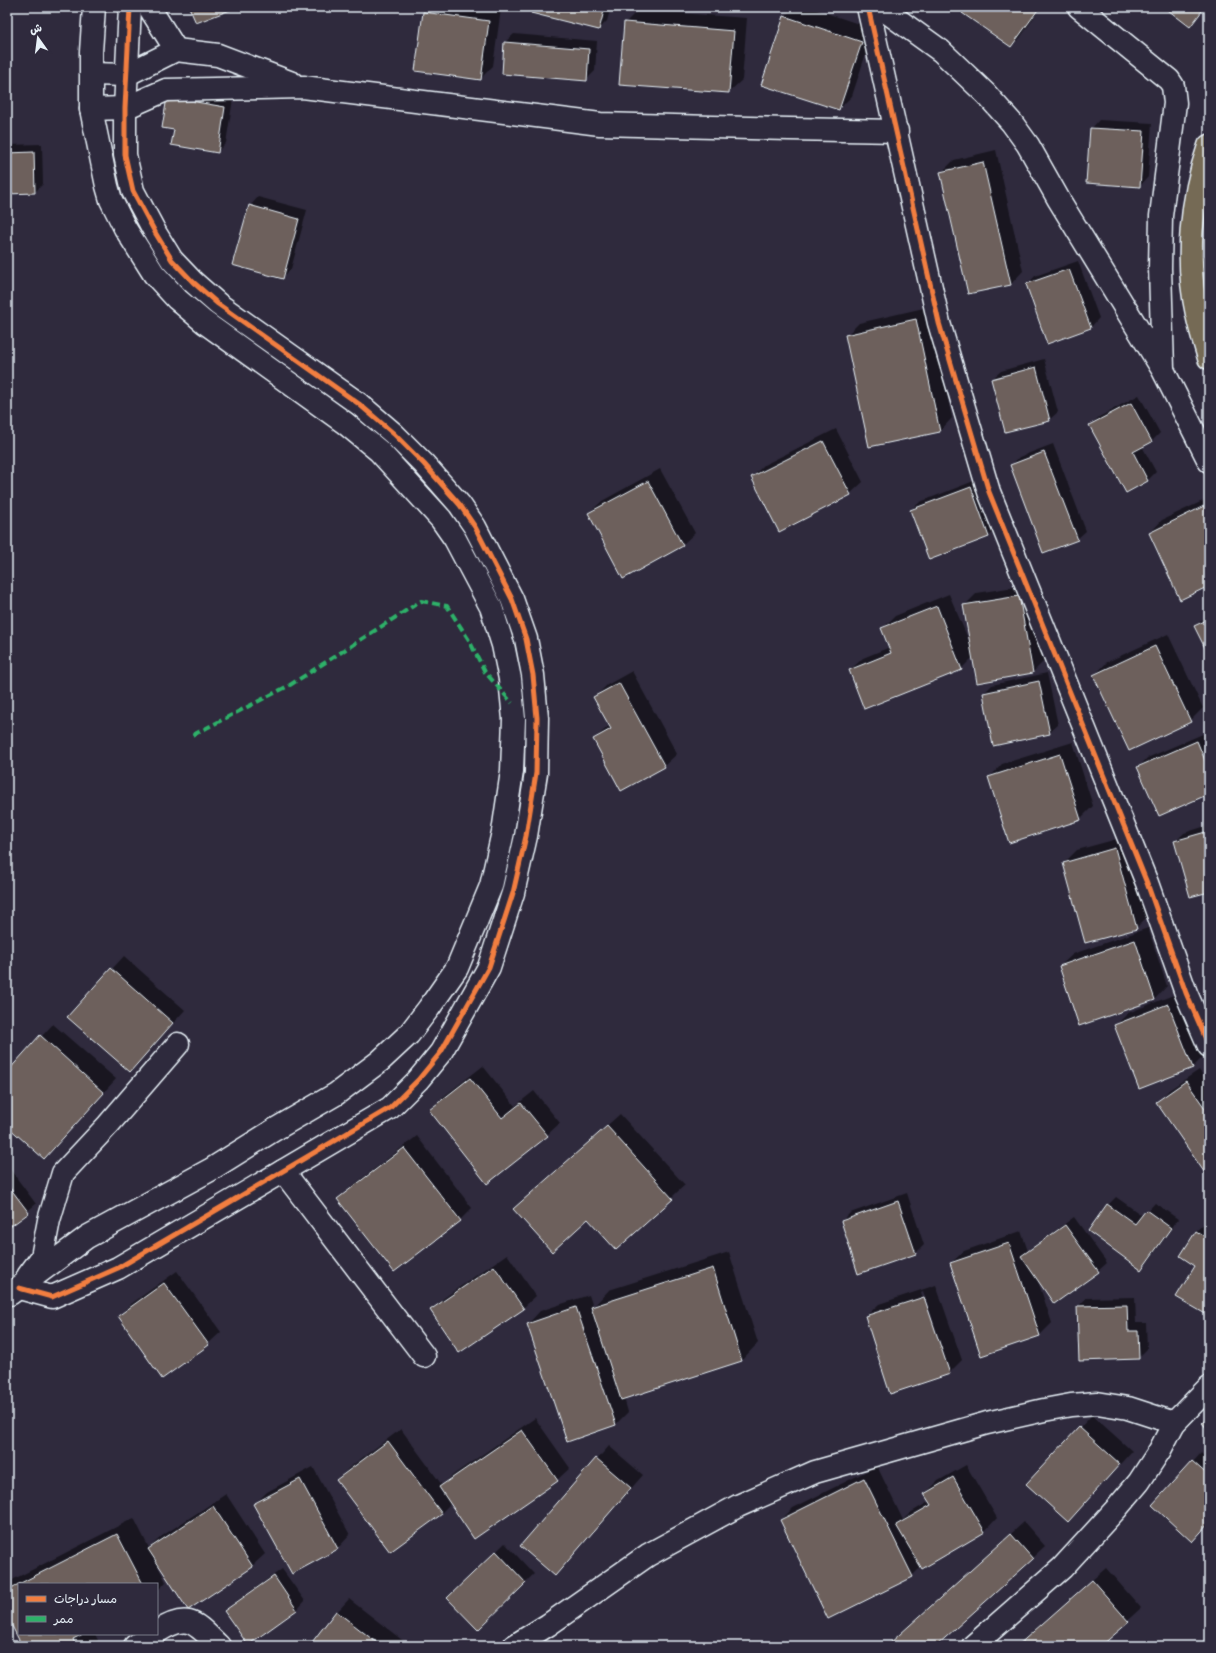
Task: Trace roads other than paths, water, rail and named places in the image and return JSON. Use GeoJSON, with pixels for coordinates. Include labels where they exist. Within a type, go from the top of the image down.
{"type":"FeatureCollection","features":[{"type":"Feature","properties":{"kind":"highway"},"geometry":{"type":"LineString","coordinates":[[1209,146],[1196,193],[1193,216],[1192,284],[1197,315],[1209,358]]}},
{"type":"Feature","properties":{"kind":"street"},"geometry":{"type":"LineString","coordinates":[[13,1292],[87,1238],[210,1170],[336,1094],[380,1061],[409,1034],[457,968],[491,886],[503,832],[512,771],[514,719],[510,679],[503,645],[490,607],[455,539],[441,519],[379,451],[345,423],[204,322],[177,298],[154,274],[125,228],[111,200],[102,168],[91,108],[91,52],[94,7]]}},
{"type":"Feature","properties":{"kind":"street"},"geometry":{"type":"LineString","coordinates":[[13,1292],[52,1297],[118,1268],[390,1108],[412,1086],[441,1052],[489,968],[513,893],[526,836],[536,773],[537,718],[533,675],[526,639],[512,599],[475,527],[460,505],[394,434],[359,404],[218,304],[193,282],[172,260],[149,222],[133,191],[128,175],[125,155],[126,75],[130,7]]}},
{"type":"Feature","properties":{"kind":"street"},"geometry":{"type":"LineString","coordinates":[[149,7],[176,50]]}},
{"type":"Feature","properties":{"kind":"street"},"geometry":{"type":"LineString","coordinates":[[868,7],[939,323],[989,492],[1144,876],[1186,994],[1209,1046]]}},
{"type":"Feature","properties":{"kind":"street"},"geometry":{"type":"LineString","coordinates":[[880,7],[941,51],[986,94],[1012,123],[1028,145],[1059,200],[1163,370],[1209,461]]}},
{"type":"Feature","properties":{"kind":"street"},"geometry":{"type":"LineString","coordinates":[[1079,7],[1142,60],[1163,75],[1172,86],[1174,92],[1175,103],[1161,216],[1160,268],[1163,370]]}},
{"type":"Feature","properties":{"kind":"street"},"geometry":{"type":"LineString","coordinates":[[92,74],[126,75],[176,50],[218,55],[303,87]]}},
{"type":"Feature","properties":{"kind":"street"},"geometry":{"type":"LineString","coordinates":[[91,108],[125,108],[166,90],[303,87],[600,124],[789,130],[897,131]]}},
{"type":"Feature","properties":{"kind":"street"},"geometry":{"type":"LineString","coordinates":[[13,1292],[42,1257],[49,1220],[63,1173],[108,1125],[178,1044]]}},
{"type":"Feature","properties":{"kind":"street"},"geometry":{"type":"LineString","coordinates":[[283,1171],[424,1356]]}},
{"type":"Feature","properties":{"kind":"street"},"geometry":{"type":"LineString","coordinates":[[972,1646],[1062,1568],[1117,1508],[1139,1482],[1152,1463],[1174,1423],[1209,1387]]}},
{"type":"Feature","properties":{"kind":"street"},"geometry":{"type":"LineString","coordinates":[[514,1646],[548,1625],[648,1555],[738,1506],[815,1472],[987,1423],[1071,1405],[1097,1403],[1128,1408],[1174,1423]]}},
{"type":"Feature","properties":{"kind":"street"},"geometry":{"type":"LineString","coordinates":[[158,1631],[171,1624],[187,1621],[197,1625],[219,1646]]}},
{"type":"Feature","properties":{"kind":"street"},"geometry":{"type":"LineString","coordinates":[[135,1646],[152,1635]]}}]}
